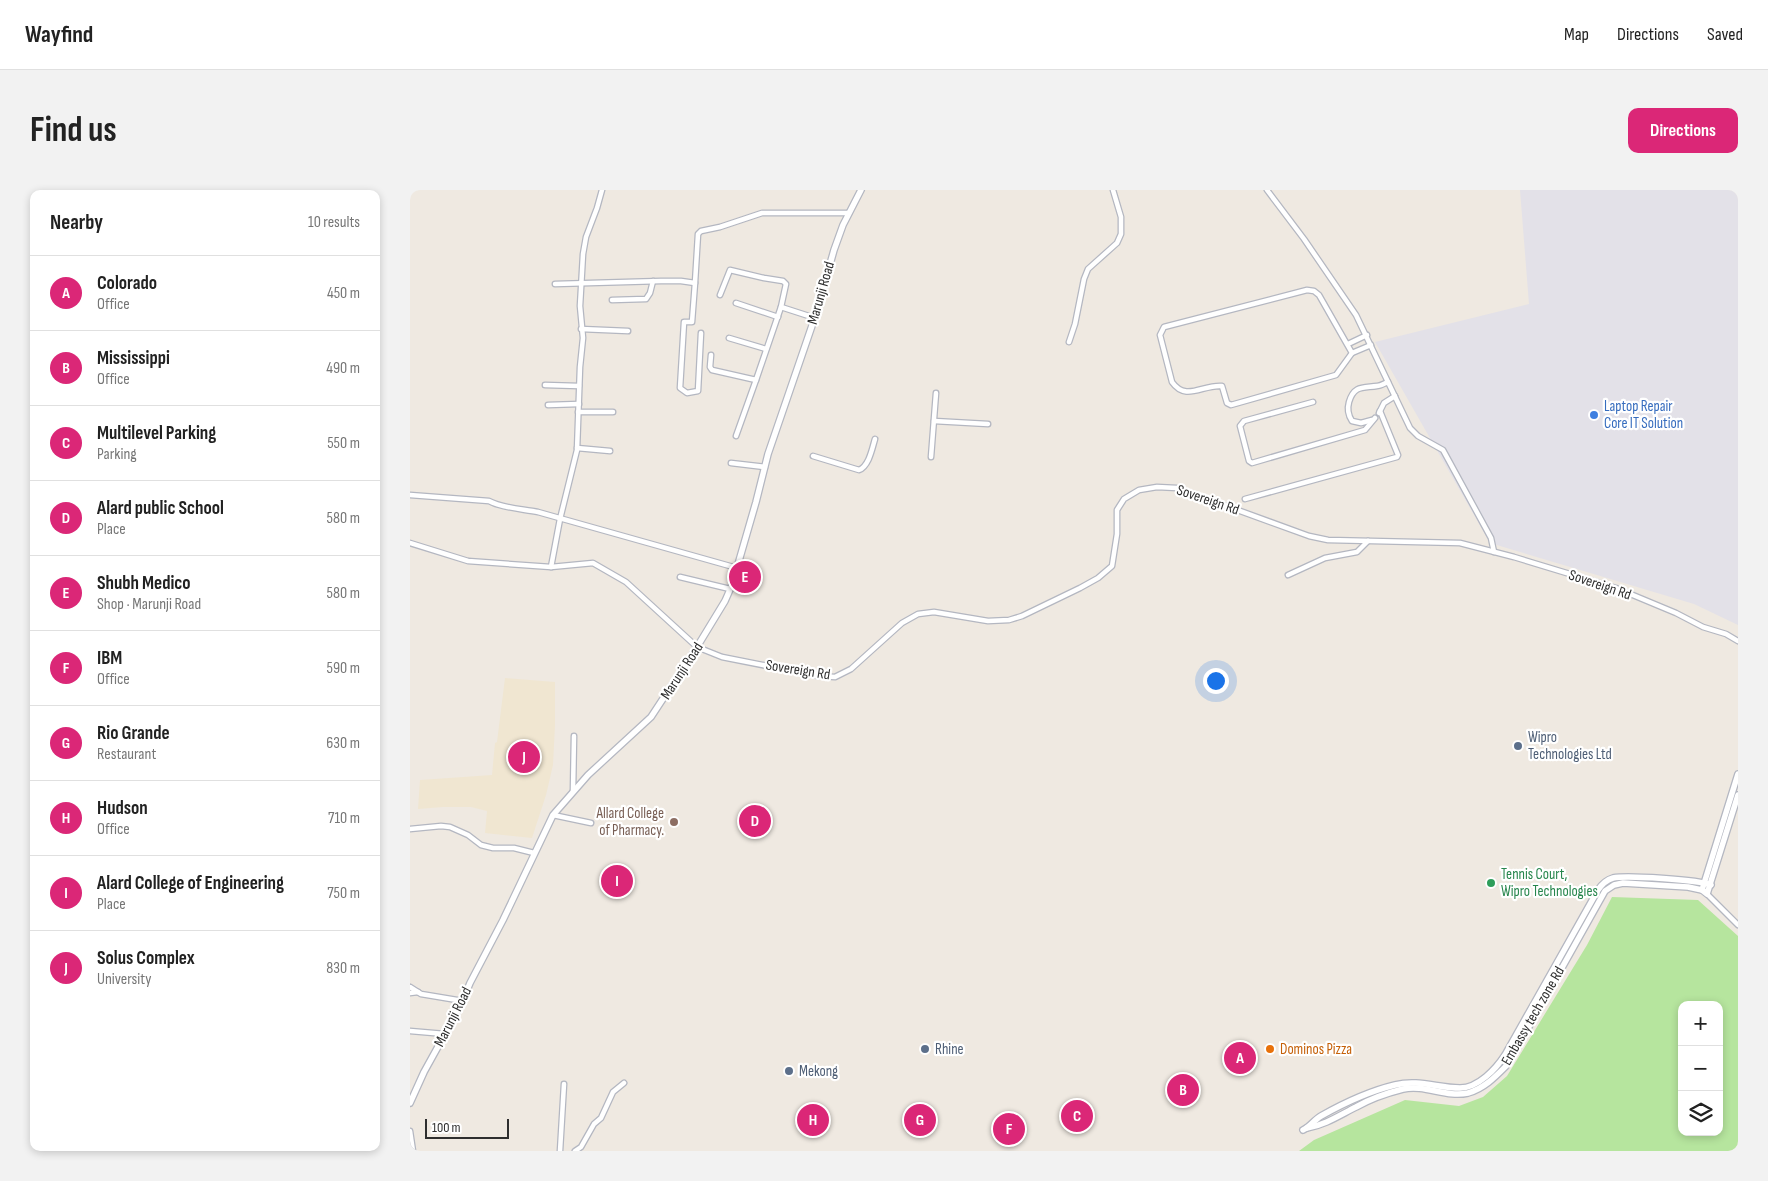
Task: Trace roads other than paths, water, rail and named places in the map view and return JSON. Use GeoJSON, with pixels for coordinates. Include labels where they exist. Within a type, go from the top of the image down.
{"type":"FeatureCollection","features":[{"type":"Feature","properties":{"kind":"street"},"geometry":{"type":"LineString","coordinates":[[551,567],[577,448],[583,338],[581,329],[581,282],[586,237],[598,208],[602,190]]}},
{"type":"Feature","properties":{"kind":"street","name":"Marunji Road"},"geometry":{"type":"LineString","coordinates":[[410,1103],[463,1000],[552,815],[588,775],[651,717],[719,612],[737,568],[765,467],[814,318],[834,250],[861,190]]}},
{"type":"Feature","properties":{"kind":"street"},"geometry":{"type":"LineString","coordinates":[[1069,342],[1088,268],[1117,243],[1121,234],[1122,217],[1113,190]]}},
{"type":"Feature","properties":{"kind":"street"},"geometry":{"type":"LineString","coordinates":[[1267,190],[1323,266],[1356,315],[1410,428],[1418,436],[1444,450],[1491,538],[1494,552]]}},
{"type":"Feature","properties":{"kind":"street"},"geometry":{"type":"LineString","coordinates":[[701,333],[698,390],[687,393],[680,388],[684,322],[692,322],[698,234],[701,231],[720,227],[762,213],[849,214]]}},
{"type":"Feature","properties":{"kind":"street"},"geometry":{"type":"LineString","coordinates":[[720,295],[730,270],[786,282],[778,317],[736,436]]}},
{"type":"Feature","properties":{"kind":"street"},"geometry":{"type":"LineString","coordinates":[[555,284],[681,280],[695,283]]}},
{"type":"Feature","properties":{"kind":"street"},"geometry":{"type":"LineString","coordinates":[[612,300],[646,300],[650,294],[653,281]]}},
{"type":"Feature","properties":{"kind":"street"},"geometry":{"type":"LineString","coordinates":[[1352,353],[1319,295],[1310,290],[1164,328],[1160,335],[1172,382],[1176,389],[1187,392],[1222,386],[1227,403],[1231,405],[1336,375],[1341,371],[1352,353],[1371,344]]}},
{"type":"Feature","properties":{"kind":"street"},"geometry":{"type":"LineString","coordinates":[[736,303],[778,317]]}},
{"type":"Feature","properties":{"kind":"street"},"geometry":{"type":"LineString","coordinates":[[781,307],[814,318]]}},
{"type":"Feature","properties":{"kind":"street"},"geometry":{"type":"LineString","coordinates":[[581,329],[628,331]]}},
{"type":"Feature","properties":{"kind":"street"},"geometry":{"type":"LineString","coordinates":[[1348,344],[1367,335]]}},
{"type":"Feature","properties":{"kind":"street"},"geometry":{"type":"LineString","coordinates":[[729,338],[766,349]]}},
{"type":"Feature","properties":{"kind":"street"},"geometry":{"type":"LineString","coordinates":[[711,355],[710,367],[712,370],[756,380]]}},
{"type":"Feature","properties":{"kind":"street"},"geometry":{"type":"LineString","coordinates":[[1375,418],[1366,422],[1355,423],[1350,419],[1348,406],[1354,393],[1360,388],[1377,386],[1388,382]]}},
{"type":"Feature","properties":{"kind":"street"},"geometry":{"type":"LineString","coordinates":[[545,385],[579,386]]}},
{"type":"Feature","properties":{"kind":"street"},"geometry":{"type":"LineString","coordinates":[[931,457],[936,393]]}},
{"type":"Feature","properties":{"kind":"street"},"geometry":{"type":"LineString","coordinates":[[1313,402],[1244,421],[1240,426],[1249,461],[1252,463],[1365,430],[1384,403],[1394,396]]}},
{"type":"Feature","properties":{"kind":"street"},"geometry":{"type":"LineString","coordinates":[[548,405],[579,404]]}},
{"type":"Feature","properties":{"kind":"street"},"geometry":{"type":"LineString","coordinates":[[1245,499],[1397,457],[1398,455],[1380,411]]}},
{"type":"Feature","properties":{"kind":"street"},"geometry":{"type":"LineString","coordinates":[[578,412],[613,412]]}},
{"type":"Feature","properties":{"kind":"street"},"geometry":{"type":"LineString","coordinates":[[934,421],[988,424]]}},
{"type":"Feature","properties":{"kind":"street"},"geometry":{"type":"LineString","coordinates":[[813,456],[859,470],[866,466],[875,438]]}},
{"type":"Feature","properties":{"kind":"street"},"geometry":{"type":"LineString","coordinates":[[577,448],[610,451]]}},
{"type":"Feature","properties":{"kind":"street"},"geometry":{"type":"LineString","coordinates":[[731,463],[765,467]]}},
{"type":"Feature","properties":{"kind":"street","name":"Sovereign Rd"},"geometry":{"type":"LineString","coordinates":[[697,647],[722,657],[818,676],[835,677],[851,669],[902,623],[918,614],[934,612],[988,621],[1009,620],[1022,616],[1098,578],[1112,566],[1117,534],[1117,510],[1124,498],[1139,490],[1158,487],[1177,488],[1308,536],[1328,540],[1460,543],[1494,552],[1616,588],[1676,613],[1703,627],[1726,634],[1738,641]]}},
{"type":"Feature","properties":{"kind":"street"},"geometry":{"type":"LineString","coordinates":[[410,495],[489,501],[498,507],[511,507],[538,512],[737,568]]}},
{"type":"Feature","properties":{"kind":"street"},"geometry":{"type":"LineString","coordinates":[[1288,575],[1324,558],[1357,552],[1368,541]]}},
{"type":"Feature","properties":{"kind":"street"},"geometry":{"type":"LineString","coordinates":[[410,543],[468,560],[551,567],[593,563],[626,582],[697,647]]}},
{"type":"Feature","properties":{"kind":"street"},"geometry":{"type":"LineString","coordinates":[[680,577],[730,589]]}},
{"type":"Feature","properties":{"kind":"street"},"geometry":{"type":"LineString","coordinates":[[573,791],[574,736]]}},
{"type":"Feature","properties":{"kind":"street"},"geometry":{"type":"LineString","coordinates":[[1708,884],[1738,774]]}},
{"type":"Feature","properties":{"kind":"street"},"geometry":{"type":"LineString","coordinates":[[1738,795],[1705,892],[1738,925]]}},
{"type":"Feature","properties":{"kind":"street"},"geometry":{"type":"LineString","coordinates":[[552,815],[592,823]]}},
{"type":"Feature","properties":{"kind":"street"},"geometry":{"type":"LineString","coordinates":[[410,829],[450,827],[468,835],[482,845],[493,848],[514,848],[534,853]]}},
{"type":"Feature","properties":{"kind":"street"},"geometry":{"type":"LineString","coordinates":[[1348,1107],[1381,1089],[1397,1084],[1424,1083],[1466,1088],[1485,1078],[1505,1055],[1598,890],[1608,880],[1620,877],[1708,884]]}},
{"type":"Feature","properties":{"kind":"street","name":"Embassy tech zone Rd"},"geometry":{"type":"LineString","coordinates":[[1305,1129],[1318,1126],[1348,1107],[1403,1089],[1415,1088],[1459,1094],[1475,1090],[1491,1081],[1508,1064],[1602,894],[1614,885],[1622,883],[1678,886],[1705,892]]}},
{"type":"Feature","properties":{"kind":"street"},"geometry":{"type":"LineString","coordinates":[[410,987],[421,994],[463,1000]]}},
{"type":"Feature","properties":{"kind":"street"},"geometry":{"type":"LineString","coordinates":[[410,993],[418,992]]}},
{"type":"Feature","properties":{"kind":"street"},"geometry":{"type":"LineString","coordinates":[[410,1031],[445,1034]]}},
{"type":"Feature","properties":{"kind":"street"},"geometry":{"type":"LineString","coordinates":[[575,1151],[580,1147],[594,1124],[601,1118],[613,1092],[624,1083]]}},
{"type":"Feature","properties":{"kind":"street"},"geometry":{"type":"LineString","coordinates":[[560,1151],[564,1084]]}},
{"type":"Feature","properties":{"kind":"street"},"geometry":{"type":"LineString","coordinates":[[410,1132],[414,1151]]}},
{"type":"Feature","properties":{"kind":"place","name":"Laptop Repair Core IT Solution"},"geometry":{"type":"Point","coordinates":[1594,415]}},
{"type":"Feature","properties":{"kind":"place","name":"Shubh Medico"},"geometry":{"type":"Point","coordinates":[745,577]}},
{"type":"Feature","properties":{"kind":"place","name":"Wipro Technologies Ltd"},"geometry":{"type":"Point","coordinates":[1518,746]}},
{"type":"Feature","properties":{"kind":"place","name":"Solus Complex"},"geometry":{"type":"Point","coordinates":[524,757]}},
{"type":"Feature","properties":{"kind":"place","name":"Alard public School"},"geometry":{"type":"Point","coordinates":[755,821]}},
{"type":"Feature","properties":{"kind":"place","name":"Allard College of Pharmacy."},"geometry":{"type":"Point","coordinates":[674,822]}},
{"type":"Feature","properties":{"kind":"place","name":"Alard College of Engineering"},"geometry":{"type":"Point","coordinates":[617,881]}},
{"type":"Feature","properties":{"kind":"place","name":"Tennis Court, Wipro Technologies"},"geometry":{"type":"Point","coordinates":[1491,883]}},
{"type":"Feature","properties":{"kind":"place","name":"Rhine"},"geometry":{"type":"Point","coordinates":[925,1049]}},
{"type":"Feature","properties":{"kind":"place","name":"Dominos Pizza"},"geometry":{"type":"Point","coordinates":[1270,1049]}},
{"type":"Feature","properties":{"kind":"place","name":"Colorado"},"geometry":{"type":"Point","coordinates":[1240,1058]}},
{"type":"Feature","properties":{"kind":"place","name":"Mekong"},"geometry":{"type":"Point","coordinates":[789,1071]}},
{"type":"Feature","properties":{"kind":"place","name":"Mississippi"},"geometry":{"type":"Point","coordinates":[1183,1090]}},
{"type":"Feature","properties":{"kind":"place","name":"Multilevel Parking"},"geometry":{"type":"Point","coordinates":[1077,1116]}},
{"type":"Feature","properties":{"kind":"place","name":"Hudson"},"geometry":{"type":"Point","coordinates":[813,1120]}},
{"type":"Feature","properties":{"kind":"place","name":"Rio Grande"},"geometry":{"type":"Point","coordinates":[920,1120]}},
{"type":"Feature","properties":{"kind":"place","name":"IBM"},"geometry":{"type":"Point","coordinates":[1009,1129]}}]}
